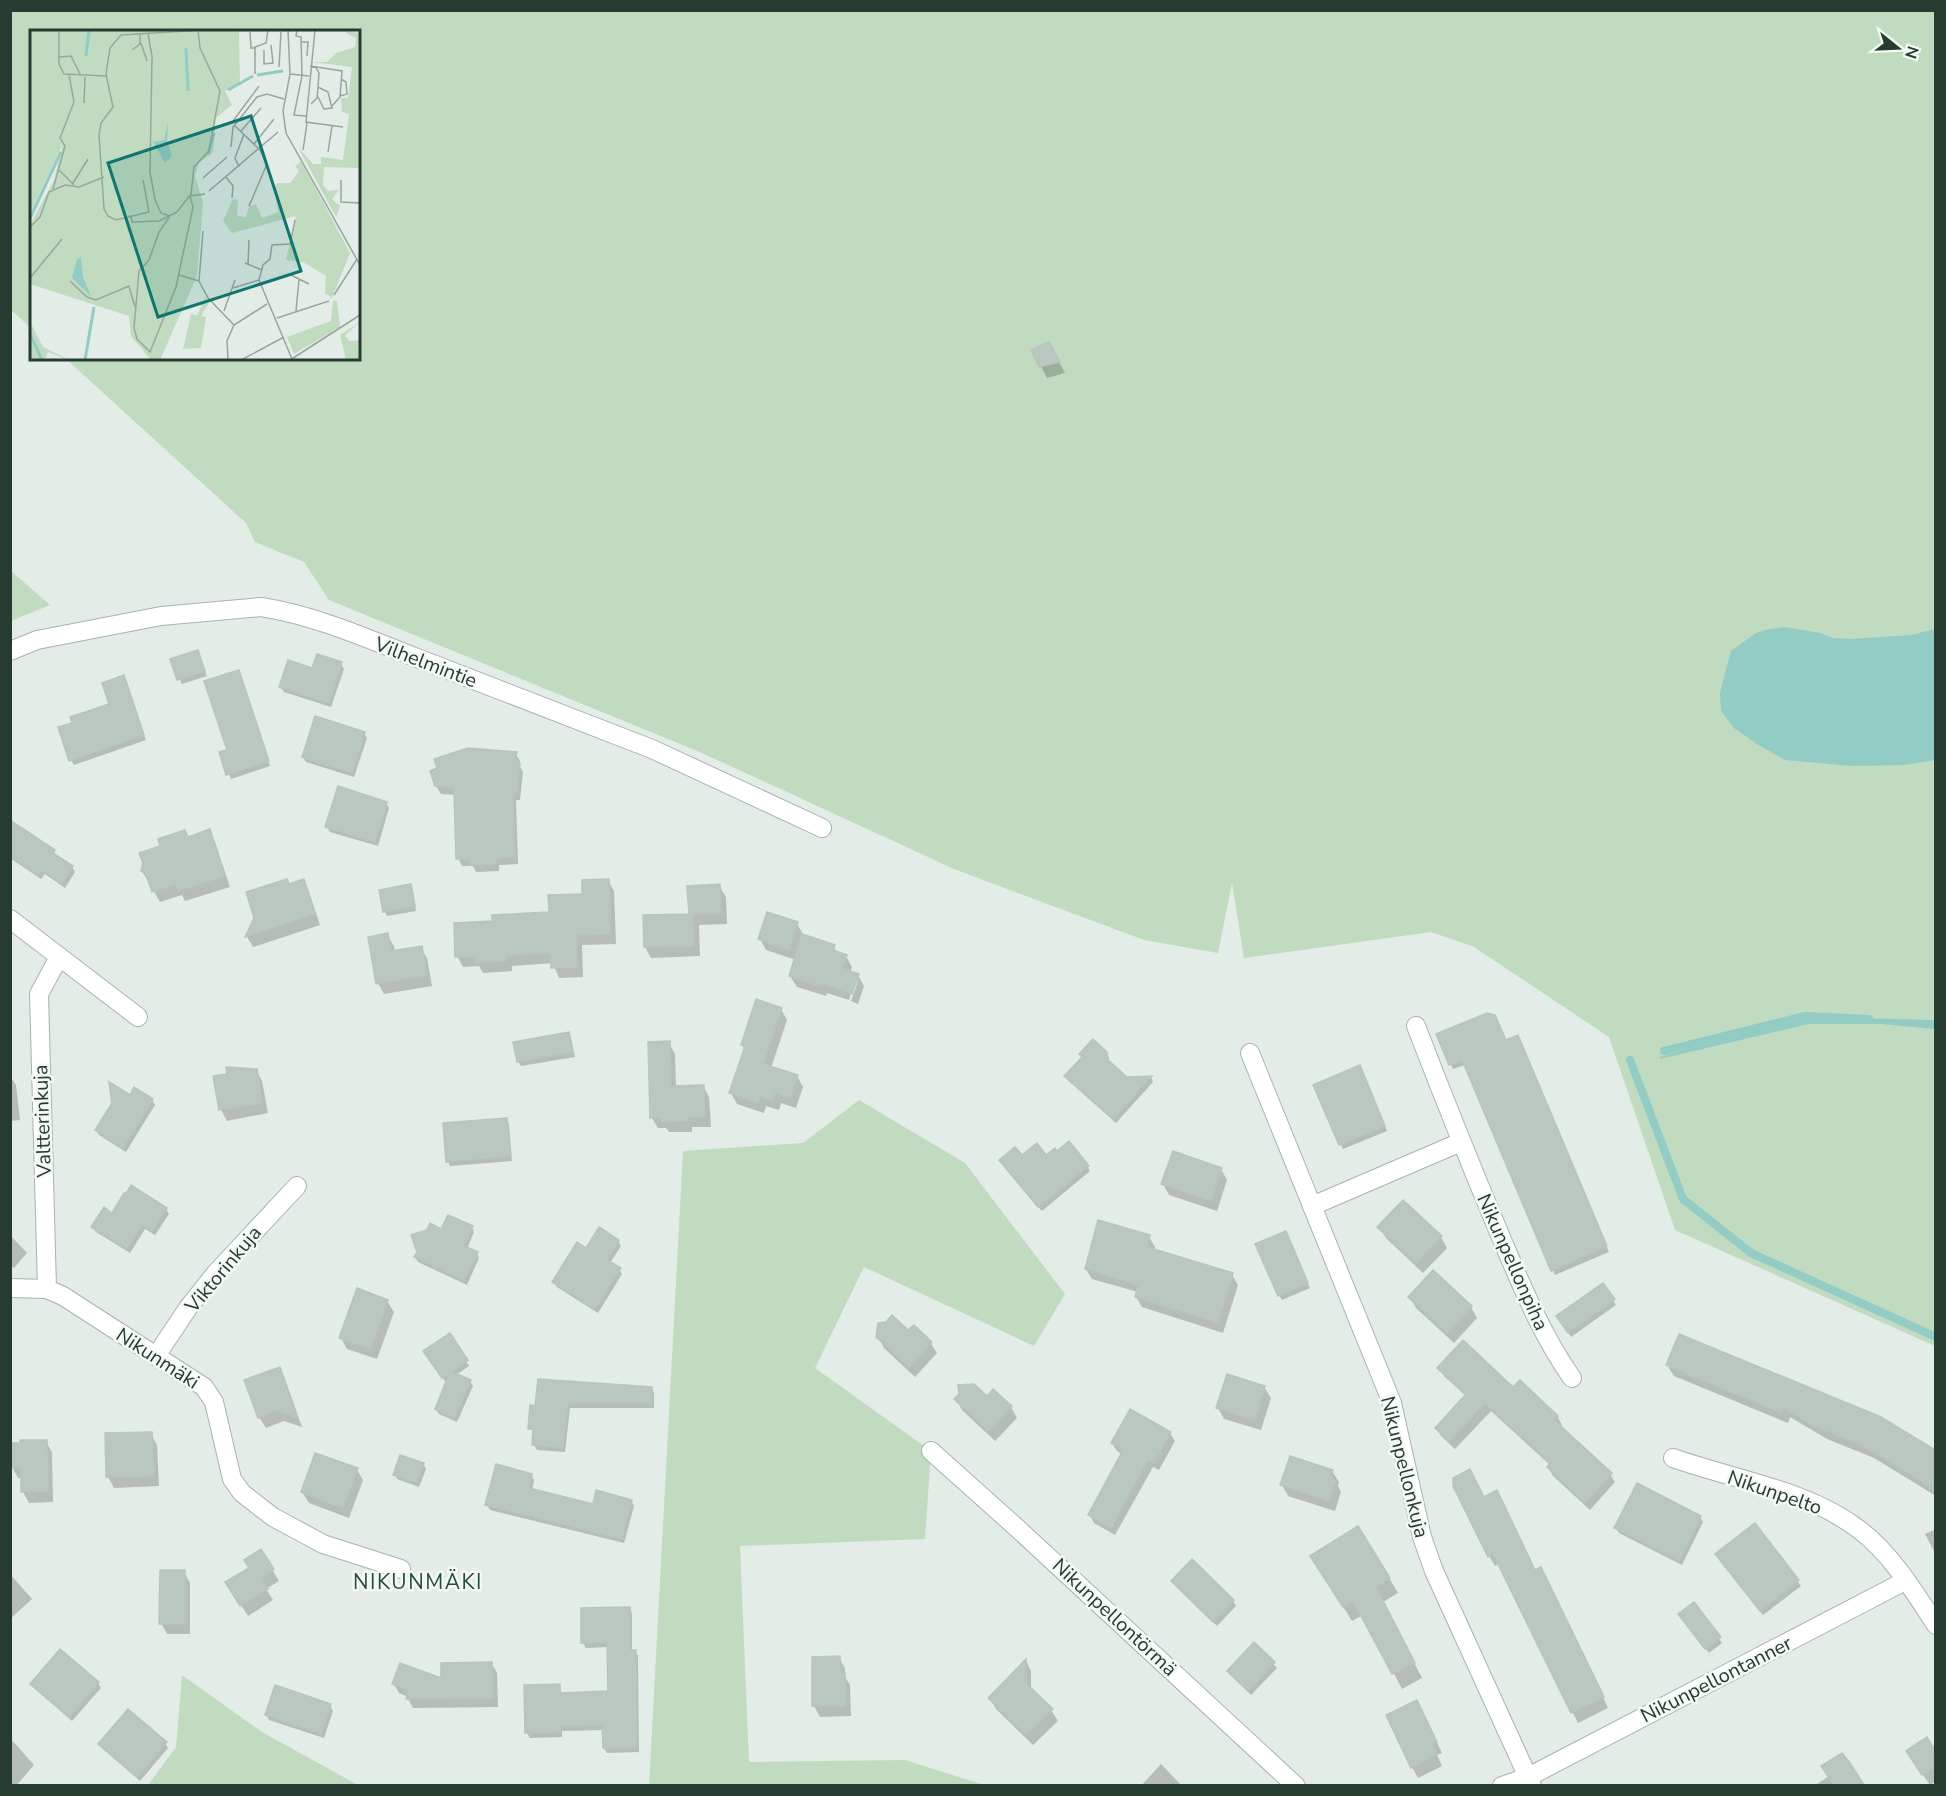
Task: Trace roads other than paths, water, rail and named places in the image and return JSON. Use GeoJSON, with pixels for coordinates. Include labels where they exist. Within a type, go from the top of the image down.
{"type":"FeatureCollection","features":[{"type":"Feature","properties":{"kind":"street","name":"Vilhelmintie"},"geometry":{"type":"LineString","coordinates":[[10,651],[37,640],[161,616],[261,607],[275,609],[369,640],[652,749],[822,828]]}},
{"type":"Feature","properties":{"kind":"street"},"geometry":{"type":"LineString","coordinates":[[10,919],[138,1017]]}},
{"type":"Feature","properties":{"kind":"street","name":"Valtterinkuja"},"geometry":{"type":"LineString","coordinates":[[47,1289],[39,994],[59,957]]}},
{"type":"Feature","properties":{"kind":"street","name":"Nikunpellonpiha"},"geometry":{"type":"LineString","coordinates":[[1416,1026],[1461,1142],[1532,1310],[1558,1359],[1572,1378]]}},
{"type":"Feature","properties":{"kind":"street","name":"Nikunpellonkuja"},"geometry":{"type":"LineString","coordinates":[[1250,1053],[1392,1403],[1422,1537],[1434,1571],[1530,1781]]}},
{"type":"Feature","properties":{"kind":"street"},"geometry":{"type":"LineString","coordinates":[[1312,1206],[1461,1142]]}},
{"type":"Feature","properties":{"kind":"street","name":"Viktorinkuja"},"geometry":{"type":"LineString","coordinates":[[156,1356],[188,1308],[215,1274],[297,1186]]}},
{"type":"Feature","properties":{"kind":"street","name":"Nikunmäki"},"geometry":{"type":"LineString","coordinates":[[10,1288],[47,1289],[63,1296],[204,1387],[214,1402],[232,1479],[242,1493],[273,1517],[323,1544],[401,1569]]}},
{"type":"Feature","properties":{"kind":"street","name":"Nikunpellontörmä"},"geometry":{"type":"LineString","coordinates":[[931,1451],[1296,1785]]}},
{"type":"Feature","properties":{"kind":"street","name":"Nikunpelto"},"geometry":{"type":"LineString","coordinates":[[1674,1458],[1803,1498],[1835,1513],[1862,1532],[1888,1558],[1935,1625]]}},
{"type":"Feature","properties":{"kind":"street","name":"Nikunpellontanner"},"geometry":{"type":"LineString","coordinates":[[1530,1781],[1905,1581]]}},
{"type":"Feature","properties":{"kind":"street"},"geometry":{"type":"LineString","coordinates":[[1502,1785],[1530,1781]]}},
{"type":"Feature","properties":{"kind":"water"},"geometry":{"type":"Polygon","coordinates":[[[1785,627],[1820,633],[1833,638],[1852,639],[1911,635],[1935,629],[1935,760],[1905,765],[1852,766],[1785,760],[1734,728],[1721,711],[1720,693],[1731,651],[1756,633],[1785,627]]]}},
{"type":"Feature","properties":{"kind":"water"},"geometry":{"type":"Polygon","coordinates":[[[1817,1017],[1935,1020],[1935,1029],[1881,1024],[1809,1024],[1660,1059],[1660,1057],[1758,1028],[1817,1017]]]}},
{"type":"Feature","properties":{"kind":"waterway"},"geometry":{"type":"LineString","coordinates":[[1664,1051],[1805,1016],[1869,1019]]}},
{"type":"Feature","properties":{"kind":"waterway"},"geometry":{"type":"LineString","coordinates":[[1630,1060],[1683,1199],[1751,1253],[1936,1337]]}},
{"type":"Feature","properties":{"kind":"district","name":"NIKUNMÄKI"},"geometry":{"type":"Point","coordinates":[418,1582]}}]}
